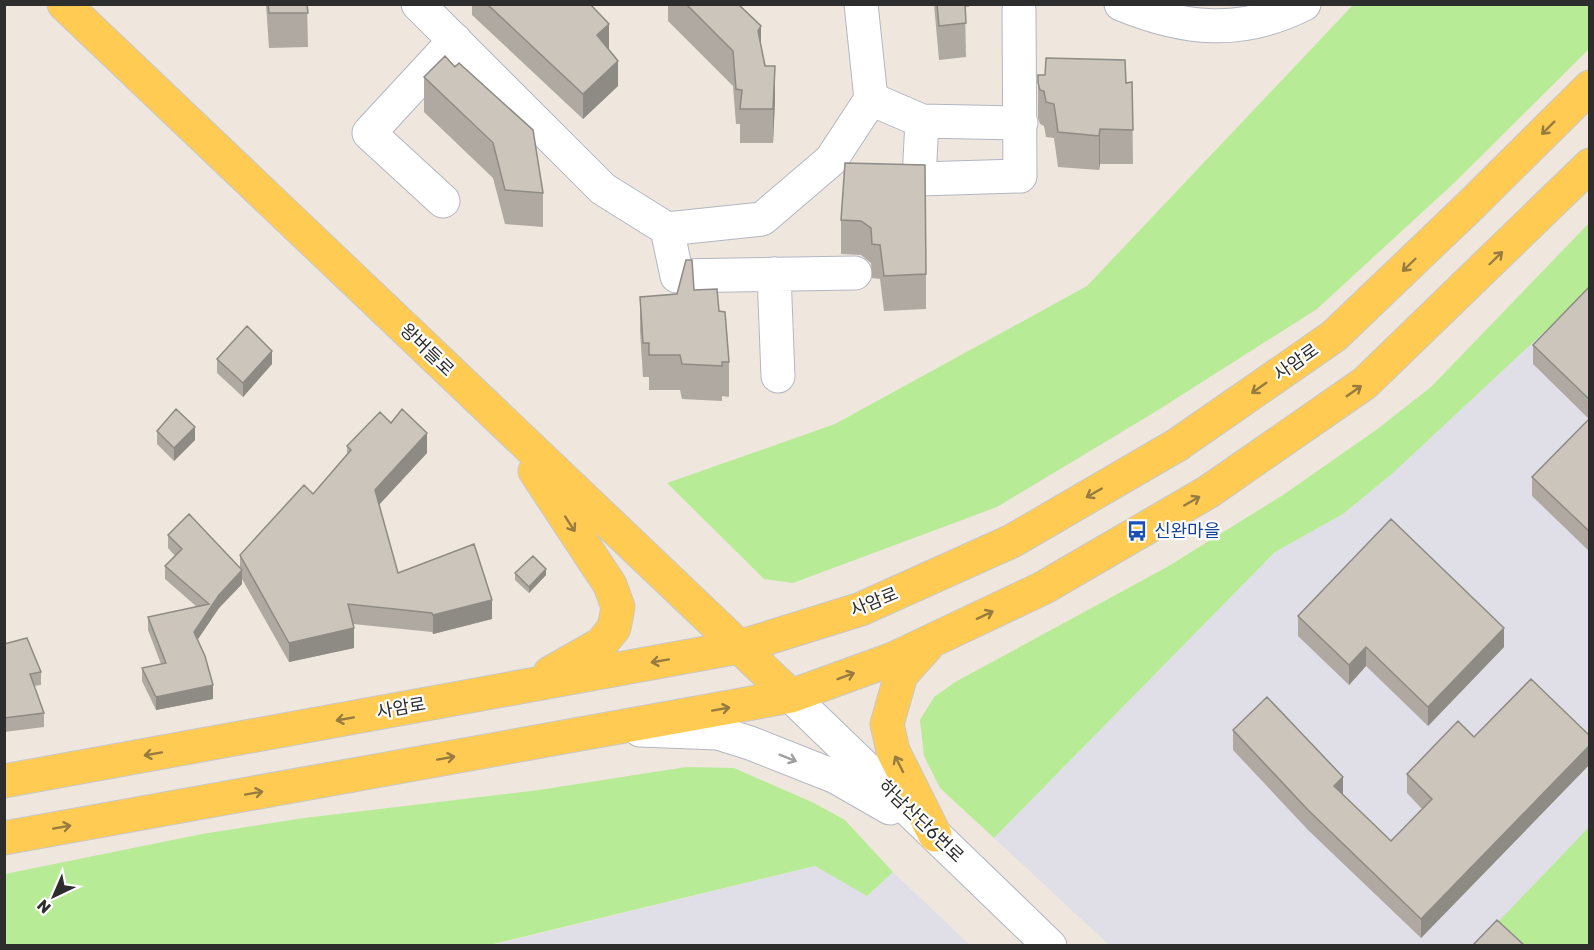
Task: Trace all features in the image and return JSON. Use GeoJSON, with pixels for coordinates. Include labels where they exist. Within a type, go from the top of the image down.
{"type":"FeatureCollection","features":[{"type":"Feature","properties":{"kind":"main road","name":"왕버들로"},"geometry":{"type":"LineString","coordinates":[[64,4],[791,696]]}},
{"type":"Feature","properties":{"kind":"main road","name":"사암로"},"geometry":{"type":"LineString","coordinates":[[4,781],[739,646],[861,609],[1012,541],[1177,445],[1334,336],[1590,87]]}},
{"type":"Feature","properties":{"kind":"main road"},"geometry":{"type":"LineString","coordinates":[[4,838],[791,696],[893,658],[1043,588],[1208,492],[1365,383],[1590,165]]}},
{"type":"Feature","properties":{"kind":"main road"},"geometry":{"type":"LineString","coordinates":[[503,422],[610,585],[618,608],[614,628],[601,644],[529,685]]}},
{"type":"Feature","properties":{"kind":"main road"},"geometry":{"type":"LineString","coordinates":[[932,640],[901,675],[887,724],[893,751],[935,835]]}},
{"type":"Feature","properties":{"kind":"street"},"geometry":{"type":"LineString","coordinates":[[418,4],[603,189],[667,229],[762,219],[831,160],[871,99],[861,4]]}},
{"type":"Feature","properties":{"kind":"street"},"geometry":{"type":"LineString","coordinates":[[1121,4],[1150,15],[1196,27],[1224,27],[1266,20],[1304,4]]}},
{"type":"Feature","properties":{"kind":"street"},"geometry":{"type":"LineString","coordinates":[[922,121],[919,179],[1020,176],[1022,123],[1019,10]]}},
{"type":"Feature","properties":{"kind":"street"},"geometry":{"type":"LineString","coordinates":[[443,201],[369,133],[455,40]]}},
{"type":"Feature","properties":{"kind":"street"},"geometry":{"type":"LineString","coordinates":[[871,99],[922,121],[1022,123]]}},
{"type":"Feature","properties":{"kind":"street"},"geometry":{"type":"LineString","coordinates":[[667,229],[677,276],[855,273]]}},
{"type":"Feature","properties":{"kind":"street"},"geometry":{"type":"LineString","coordinates":[[774,274],[778,376]]}},
{"type":"Feature","properties":{"kind":"street","name":"하남산단6번로"},"geometry":{"type":"LineString","coordinates":[[791,696],[1050,945]]}},
{"type":"Feature","properties":{"kind":"street"},"geometry":{"type":"LineString","coordinates":[[608,729],[718,733],[740,740],[836,777],[935,835]]}},
{"type":"Feature","properties":{"kind":"shaded area"},"geometry":{"type":"Polygon","coordinates":[[[1589,290],[1589,945],[1109,945],[994,838],[1275,552],[1343,514],[1393,473],[1589,290]]]}},
{"type":"Feature","properties":{"kind":"shaded area"},"geometry":{"type":"Polygon","coordinates":[[[815,866],[867,896],[893,872],[970,945],[489,946],[815,866]]]}},
{"type":"Feature","properties":{"kind":"green space"},"geometry":{"type":"Polygon","coordinates":[[[1353,5],[1589,5],[1589,49],[1454,183],[1317,309],[1155,412],[997,507],[793,583],[764,579],[667,483],[835,424],[1087,286],[1353,5]]]}},
{"type":"Feature","properties":{"kind":"green space"},"geometry":{"type":"Polygon","coordinates":[[[1589,223],[1589,290],[1393,473],[1343,514],[1275,552],[994,838],[940,788],[924,756],[920,720],[934,697],[957,681],[1167,567],[1283,495],[1376,430],[1431,387],[1589,223]]]}},
{"type":"Feature","properties":{"kind":"green space"},"geometry":{"type":"Polygon","coordinates":[[[686,767],[734,768],[814,803],[845,820],[893,872],[867,896],[815,866],[489,945],[5,945],[5,874],[202,834],[304,818],[539,790],[686,767]]]}},
{"type":"Feature","properties":{"kind":"green space"},"geometry":{"type":"Polygon","coordinates":[[[1589,827],[1589,945],[1476,945],[1589,827]]]}},
{"type":"Feature","properties":{"kind":"building"},"geometry":{"type":"Polygon","coordinates":[[[268,4],[307,4],[308,13],[269,13],[268,4]]]}},
{"type":"Feature","properties":{"kind":"building"},"geometry":{"type":"Polygon","coordinates":[[[487,4],[590,4],[609,24],[597,35],[618,61],[583,94],[487,4]]]}},
{"type":"Feature","properties":{"kind":"building"},"geometry":{"type":"Polygon","coordinates":[[[686,4],[738,4],[761,26],[758,31],[765,66],[775,66],[773,109],[740,109],[742,90],[736,89],[733,51],[686,4]]]}},
{"type":"Feature","properties":{"kind":"building"},"geometry":{"type":"Polygon","coordinates":[[[937,4],[965,4],[966,23],[939,26],[937,4]]]}},
{"type":"Feature","properties":{"kind":"building"},"geometry":{"type":"Polygon","coordinates":[[[445,56],[455,67],[459,63],[533,130],[543,193],[505,190],[493,143],[424,77],[445,56]]]}},
{"type":"Feature","properties":{"kind":"building"},"geometry":{"type":"Polygon","coordinates":[[[1046,58],[1125,60],[1126,83],[1132,82],[1133,130],[1100,129],[1099,136],[1058,132],[1054,104],[1046,102],[1044,91],[1040,90],[1038,83],[1038,75],[1045,75],[1046,58]]]}},
{"type":"Feature","properties":{"kind":"building"},"geometry":{"type":"Polygon","coordinates":[[[845,163],[925,165],[926,274],[884,276],[880,245],[872,244],[871,228],[861,221],[841,220],[845,163]]]}},
{"type":"Feature","properties":{"kind":"building"},"geometry":{"type":"Polygon","coordinates":[[[686,260],[692,260],[694,290],[717,289],[719,311],[725,312],[729,362],[722,362],[722,366],[682,364],[680,355],[649,355],[649,343],[643,343],[640,297],[677,294],[686,260]]]}},
{"type":"Feature","properties":{"kind":"building"},"geometry":{"type":"Polygon","coordinates":[[[1590,286],[1590,400],[1533,345],[1590,286]]]}},
{"type":"Feature","properties":{"kind":"building"},"geometry":{"type":"Polygon","coordinates":[[[247,326],[272,351],[243,383],[217,359],[247,326]]]}},
{"type":"Feature","properties":{"kind":"building"},"geometry":{"type":"Polygon","coordinates":[[[176,409],[195,427],[174,448],[157,431],[176,409]]]}},
{"type":"Feature","properties":{"kind":"building"},"geometry":{"type":"Polygon","coordinates":[[[402,409],[427,433],[375,490],[398,573],[474,544],[492,600],[433,615],[432,613],[348,604],[354,628],[289,643],[240,555],[304,485],[313,494],[351,450],[347,446],[380,412],[391,423],[402,409]]]}},
{"type":"Feature","properties":{"kind":"building"},"geometry":{"type":"Polygon","coordinates":[[[1590,418],[1590,532],[1532,477],[1590,418]]]}},
{"type":"Feature","properties":{"kind":"building"},"geometry":{"type":"Polygon","coordinates":[[[189,514],[242,570],[219,595],[194,632],[205,656],[213,685],[156,697],[142,668],[166,663],[148,617],[209,604],[165,566],[182,549],[168,535],[189,514]]]}},
{"type":"Feature","properties":{"kind":"building"},"geometry":{"type":"Polygon","coordinates":[[[1391,519],[1504,628],[1428,707],[1366,647],[1349,665],[1298,616],[1391,519]]]}},
{"type":"Feature","properties":{"kind":"building"},"geometry":{"type":"Polygon","coordinates":[[[533,556],[546,569],[529,587],[515,573],[533,556]]]}},
{"type":"Feature","properties":{"kind":"building"},"geometry":{"type":"Polygon","coordinates":[[[27,638],[41,672],[30,674],[44,713],[4,718],[4,644],[27,638]]]}},
{"type":"Feature","properties":{"kind":"building"},"geometry":{"type":"Polygon","coordinates":[[[1531,679],[1590,736],[1590,745],[1421,919],[1308,810],[1233,730],[1267,697],[1343,777],[1334,786],[1391,841],[1432,799],[1407,774],[1458,721],[1474,737],[1531,679]]]}},
{"type":"Feature","properties":{"kind":"building"},"geometry":{"type":"Polygon","coordinates":[[[1497,920],[1524,945],[1473,945],[1497,920]]]}},
{"type":"Feature","properties":{"kind":"place","name":"신완마을"},"geometry":{"type":"Point","coordinates":[1137,531]}}]}
